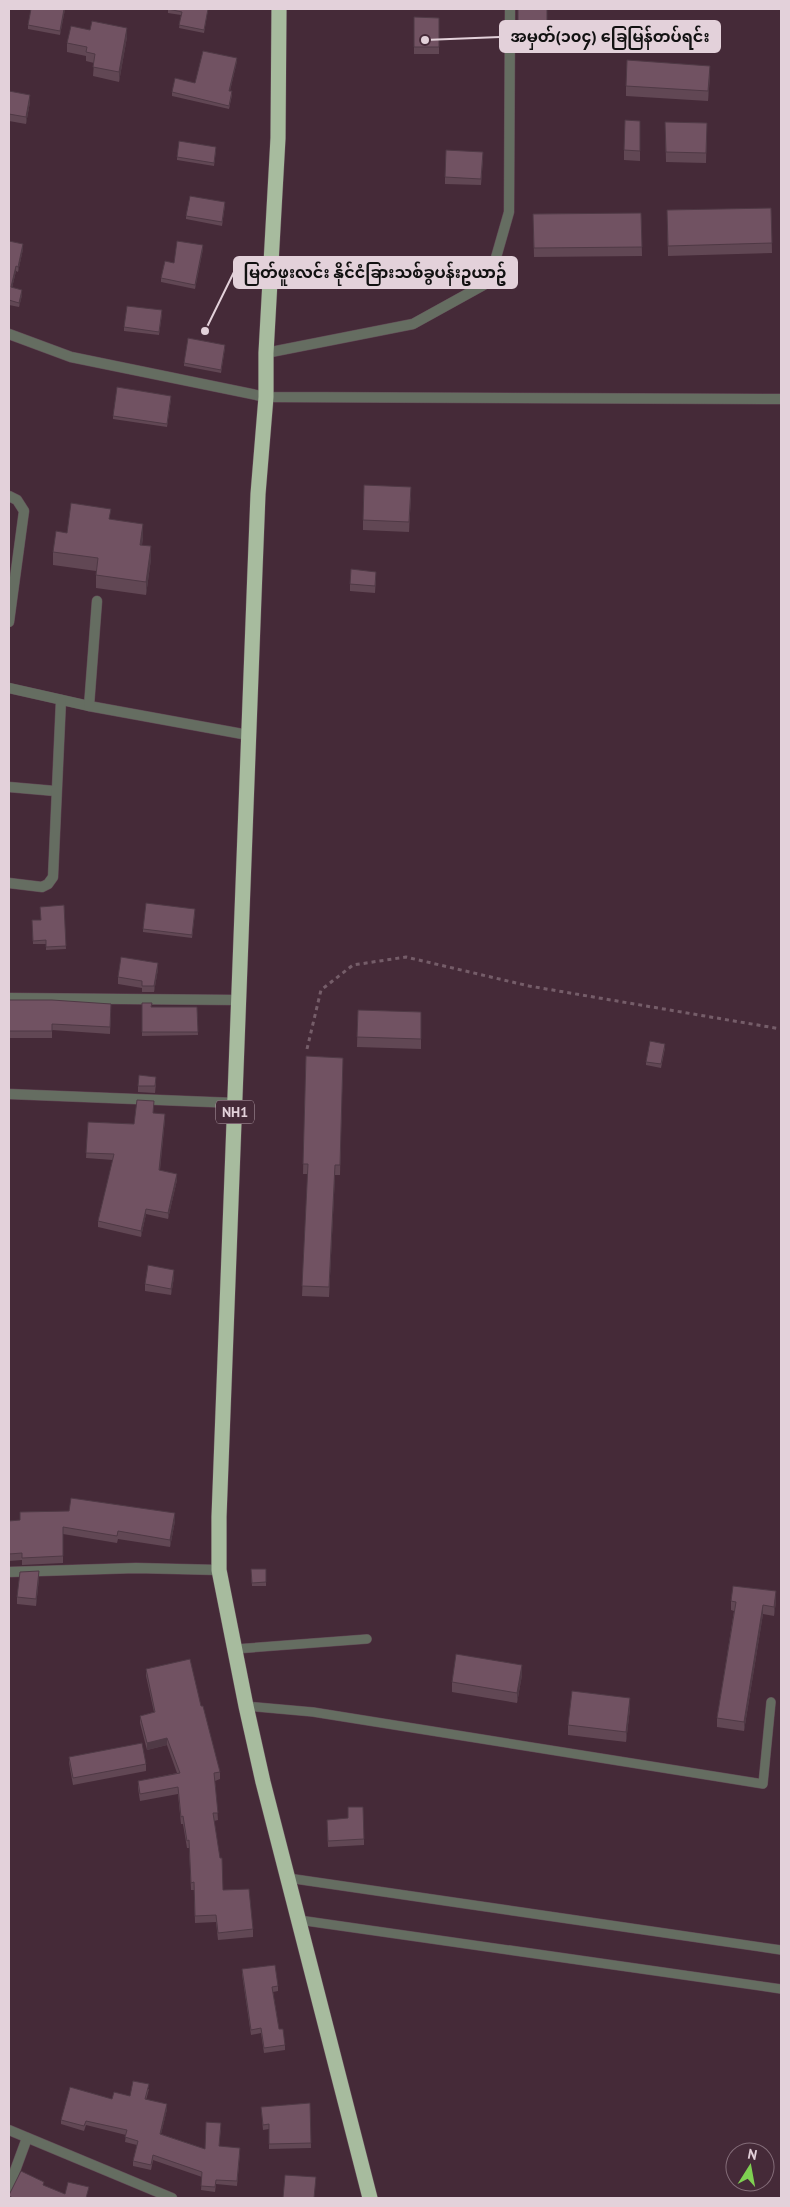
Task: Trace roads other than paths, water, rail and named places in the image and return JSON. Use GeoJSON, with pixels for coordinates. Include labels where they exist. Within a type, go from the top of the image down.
{"type":"FeatureCollection","features":[{"type":"Feature","properties":{"kind":"highway","name":"NH1"},"geometry":{"type":"LineString","coordinates":[[279,9],[278,138],[266,353],[266,397],[258,494],[248,735],[219,1517],[219,1570],[246,1706],[370,2198]]}},
{"type":"Feature","properties":{"kind":"street"},"geometry":{"type":"LineString","coordinates":[[266,353],[413,324],[489,282],[509,212],[510,9]]}},
{"type":"Feature","properties":{"kind":"street"},"geometry":{"type":"LineString","coordinates":[[9,334],[71,356],[266,397],[781,398]]}},
{"type":"Feature","properties":{"kind":"street"},"geometry":{"type":"LineString","coordinates":[[9,496],[17,500],[24,511],[11,595],[9,622]]}},
{"type":"Feature","properties":{"kind":"street"},"geometry":{"type":"LineString","coordinates":[[88,706],[97,600]]}},
{"type":"Feature","properties":{"kind":"street"},"geometry":{"type":"LineString","coordinates":[[9,688],[88,706],[248,735]]}},
{"type":"Feature","properties":{"kind":"street"},"geometry":{"type":"LineString","coordinates":[[9,883],[42,887],[48,884],[53,877],[55,791],[61,700]]}},
{"type":"Feature","properties":{"kind":"street"},"geometry":{"type":"LineString","coordinates":[[9,787],[55,791]]}},
{"type":"Feature","properties":{"kind":"street"},"geometry":{"type":"LineString","coordinates":[[9,998],[238,1000]]}},
{"type":"Feature","properties":{"kind":"street"},"geometry":{"type":"LineString","coordinates":[[9,1094],[235,1103]]}},
{"type":"Feature","properties":{"kind":"street"},"geometry":{"type":"LineString","coordinates":[[9,1572],[136,1568],[219,1570]]}},
{"type":"Feature","properties":{"kind":"street"},"geometry":{"type":"LineString","coordinates":[[9,2130],[172,2198]]}},
{"type":"Feature","properties":{"kind":"street"},"geometry":{"type":"LineString","coordinates":[[9,2186],[28,2138]]}},
{"type":"Feature","properties":{"kind":"lane"},"geometry":{"type":"LineString","coordinates":[[235,1649],[368,1639]]}},
{"type":"Feature","properties":{"kind":"lane"},"geometry":{"type":"LineString","coordinates":[[246,1706],[313,1712],[763,1784],[771,1702]]}},
{"type":"Feature","properties":{"kind":"lane"},"geometry":{"type":"LineString","coordinates":[[288,1878],[781,1950]]}},
{"type":"Feature","properties":{"kind":"lane"},"geometry":{"type":"LineString","coordinates":[[299,1920],[781,1989]]}},
{"type":"Feature","properties":{"kind":"place","name":"အမှတ်(၁၀၄) ခြေမြန်တပ်ရင်း"},"geometry":{"type":"Point","coordinates":[425,40]}},
{"type":"Feature","properties":{"kind":"place","name":"မြတ်ဖူးလင်း နိုင်ငံခြားသစ်ခွပန်းဥယာဥ်"},"geometry":{"type":"Point","coordinates":[205,331]}}]}
